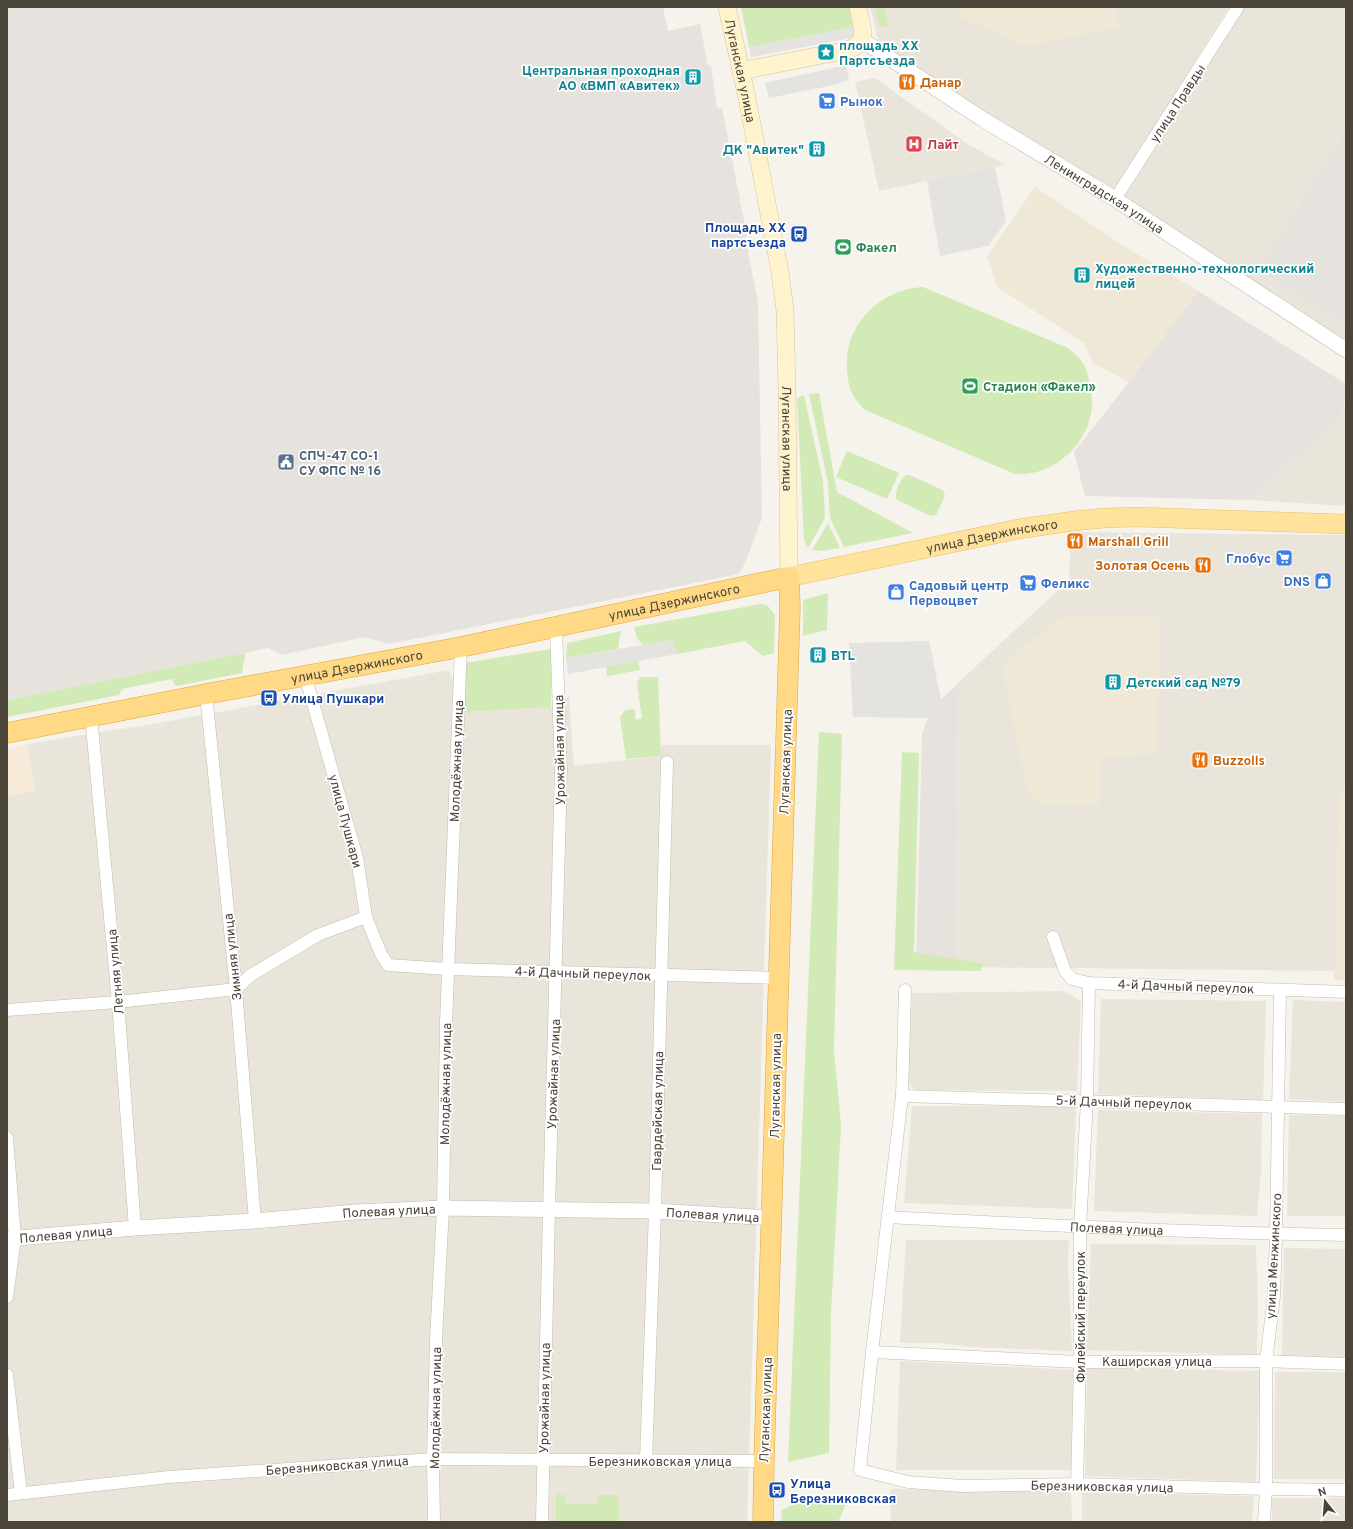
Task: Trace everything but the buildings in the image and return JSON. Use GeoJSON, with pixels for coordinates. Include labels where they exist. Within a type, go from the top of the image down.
{"type":"FeatureCollection","features":[{"type":"Feature","properties":{"kind":"highway","name":"улица Дзержинского"},"geometry":{"type":"LineString","coordinates":[[7,733],[305,675],[461,647],[789,577]]}},
{"type":"Feature","properties":{"kind":"highway","name":"Луганская улица"},"geometry":{"type":"LineString","coordinates":[[763,1522],[778,978],[790,616],[789,577]]}},
{"type":"Feature","properties":{"kind":"main road","name":"Луганская улица"},"geometry":{"type":"LineString","coordinates":[[727,7],[780,272],[785,311],[789,577]]}},
{"type":"Feature","properties":{"kind":"main road"},"geometry":{"type":"LineString","coordinates":[[741,71],[847,50],[855,47],[862,40],[863,31],[858,7]]}},
{"type":"Feature","properties":{"kind":"main road","name":"улица Дзержинского"},"geometry":{"type":"LineString","coordinates":[[789,577],[1018,529],[1096,518],[1138,517],[1346,524]]}},
{"type":"Feature","properties":{"kind":"street","name":"улица Правды"},"geometry":{"type":"LineString","coordinates":[[1115,199],[1238,7]]}},
{"type":"Feature","properties":{"kind":"street","name":"Ленинградская улица"},"geometry":{"type":"LineString","coordinates":[[862,40],[984,120],[1115,199],[1346,350]]}},
{"type":"Feature","properties":{"kind":"street","name":"Урожайная улица"},"geometry":{"type":"LineString","coordinates":[[542,1522],[561,771],[556,627]]}},
{"type":"Feature","properties":{"kind":"street","name":"Молодёжная улица"},"geometry":{"type":"LineString","coordinates":[[434,1522],[433,1458],[436,1340],[444,1208],[446,1023],[461,647]]}},
{"type":"Feature","properties":{"kind":"street","name":"улица Пушкари"},"geometry":{"type":"LineString","coordinates":[[305,675],[358,858],[366,917],[381,954],[388,965]]}},
{"type":"Feature","properties":{"kind":"street","name":"Зимняя улица"},"geometry":{"type":"LineString","coordinates":[[206,694],[236,989],[255,1221]]}},
{"type":"Feature","properties":{"kind":"street","name":"Летняя улица"},"geometry":{"type":"LineString","coordinates":[[91,716],[118,1002],[135,1228]]}},
{"type":"Feature","properties":{"kind":"street","name":"Гвардейская улица"},"geometry":{"type":"LineString","coordinates":[[646,1460],[655,1211],[660,975],[667,762]]}},
{"type":"Feature","properties":{"kind":"street"},"geometry":{"type":"LineString","coordinates":[[7,1010],[118,1002],[236,989],[251,975],[318,935],[366,917]]}},
{"type":"Feature","properties":{"kind":"street","name":"4-й Дачный переулок"},"geometry":{"type":"LineString","coordinates":[[1053,937],[1064,971],[1072,979],[1089,983],[1346,992]]}},
{"type":"Feature","properties":{"kind":"street","name":"4-й Дачный переулок"},"geometry":{"type":"LineString","coordinates":[[388,965],[448,969],[778,978]]}},
{"type":"Feature","properties":{"kind":"street","name":"Филейский переулок"},"geometry":{"type":"LineString","coordinates":[[1077,1484],[1080,1362],[1080,1227],[1087,1101],[1089,983]]}},
{"type":"Feature","properties":{"kind":"street"},"geometry":{"type":"LineString","coordinates":[[872,1352],[902,1096],[905,990]]}},
{"type":"Feature","properties":{"kind":"street","name":"улица Менжинского"},"geometry":{"type":"LineString","coordinates":[[1264,1522],[1266,1489],[1266,1361],[1274,1296],[1276,1234],[1280,990]]}},
{"type":"Feature","properties":{"kind":"street","name":"5-й Дачный переулок"},"geometry":{"type":"LineString","coordinates":[[902,1096],[1346,1109]]}},
{"type":"Feature","properties":{"kind":"street"},"geometry":{"type":"LineString","coordinates":[[7,1138],[11,1239],[7,1297]]}},
{"type":"Feature","properties":{"kind":"street","name":"Полевая улица"},"geometry":{"type":"LineString","coordinates":[[11,1239],[135,1228],[255,1221],[355,1212],[444,1208],[655,1211],[772,1218]]}},
{"type":"Feature","properties":{"kind":"street","name":"Полевая улица"},"geometry":{"type":"LineString","coordinates":[[888,1217],[1080,1227],[1346,1235]]}},
{"type":"Feature","properties":{"kind":"street","name":"Березниковская улица"},"geometry":{"type":"LineString","coordinates":[[872,1352],[860,1470],[908,1482],[962,1486],[1077,1484],[1346,1490]]}},
{"type":"Feature","properties":{"kind":"street","name":"Каширская улица"},"geometry":{"type":"LineString","coordinates":[[872,1352],[1080,1362],[1266,1361],[1346,1364]]}},
{"type":"Feature","properties":{"kind":"street"},"geometry":{"type":"LineString","coordinates":[[7,1375],[21,1493]]}},
{"type":"Feature","properties":{"kind":"street","name":"Березниковская улица"},"geometry":{"type":"LineString","coordinates":[[7,1494],[169,1477],[433,1458],[764,1461]]}},
{"type":"Feature","properties":{"kind":"shaded area"},"geometry":{"type":"Polygon","coordinates":[[[7,7],[663,7],[668,31],[700,24],[708,66],[711,66],[717,108],[722,108],[747,236],[745,237],[758,302],[762,518],[745,563],[739,574],[389,644],[365,637],[282,655],[268,648],[7,700],[7,7]]]}},
{"type":"Feature","properties":{"kind":"shaded area"},"geometry":{"type":"Polygon","coordinates":[[[870,7],[1229,7],[1115,189],[1109,191],[885,48],[879,42],[870,7]]]}},
{"type":"Feature","properties":{"kind":"shaded area"},"geometry":{"type":"Polygon","coordinates":[[[959,7],[1116,7],[1120,28],[1022,46],[1006,37],[961,17],[959,7]]]}},
{"type":"Feature","properties":{"kind":"shaded area"},"geometry":{"type":"Polygon","coordinates":[[[1244,7],[1346,7],[1346,345],[1124,197],[1244,7]]]}},
{"type":"Feature","properties":{"kind":"shaded area"},"geometry":{"type":"Polygon","coordinates":[[[855,27],[857,37],[751,57],[749,47],[855,27]]]}},
{"type":"Feature","properties":{"kind":"shaded area"},"geometry":{"type":"Polygon","coordinates":[[[846,65],[849,80],[834,85],[769,98],[765,83],[846,65]]]}},
{"type":"Feature","properties":{"kind":"shaded area"},"geometry":{"type":"Polygon","coordinates":[[[875,78],[966,143],[1005,165],[879,191],[855,82],[875,78]]]}},
{"type":"Feature","properties":{"kind":"shaded area"},"geometry":{"type":"Polygon","coordinates":[[[1346,131],[1346,324],[1259,270],[1346,131]]]}},
{"type":"Feature","properties":{"kind":"shaded area"},"geometry":{"type":"Polygon","coordinates":[[[995,167],[1006,221],[988,246],[940,256],[927,181],[995,167]]]}},
{"type":"Feature","properties":{"kind":"shaded area"},"geometry":{"type":"Polygon","coordinates":[[[1035,187],[1124,246],[1198,291],[1129,382],[1093,363],[1084,343],[997,287],[987,256],[1035,187]]]}},
{"type":"Feature","properties":{"kind":"shaded area"},"geometry":{"type":"Polygon","coordinates":[[[1198,291],[1346,384],[1344,407],[1339,416],[1249,500],[1085,496],[1074,452],[1198,291]]]}},
{"type":"Feature","properties":{"kind":"shaded area"},"geometry":{"type":"Polygon","coordinates":[[[1346,399],[1346,506],[1249,500],[1338,416],[1344,407],[1346,399]]]}},
{"type":"Feature","properties":{"kind":"shaded area"},"geometry":{"type":"Polygon","coordinates":[[[1071,532],[1346,535],[1346,971],[956,967],[958,683],[1069,580],[1071,532]]]}},
{"type":"Feature","properties":{"kind":"shaded area"},"geometry":{"type":"Polygon","coordinates":[[[1160,615],[1157,754],[1100,757],[1100,805],[1036,803],[1025,784],[1003,669],[1011,656],[1062,617],[1160,615]]]}},
{"type":"Feature","properties":{"kind":"shaded area"},"geometry":{"type":"Polygon","coordinates":[[[672,640],[677,654],[568,674],[566,658],[672,640]]]}},
{"type":"Feature","properties":{"kind":"shaded area"},"geometry":{"type":"Polygon","coordinates":[[[929,641],[941,700],[928,718],[853,717],[849,643],[929,641]]]}},
{"type":"Feature","properties":{"kind":"shaded area"},"geometry":{"type":"Polygon","coordinates":[[[449,670],[465,712],[551,707],[569,697],[574,766],[661,756],[661,745],[771,745],[747,1522],[7,1522],[7,796],[35,790],[27,744],[153,724],[449,670]]]}},
{"type":"Feature","properties":{"kind":"shaded area"},"geometry":{"type":"Polygon","coordinates":[[[958,683],[956,967],[916,966],[922,734],[928,718],[941,700],[958,683]]]}},
{"type":"Feature","properties":{"kind":"shaded area"},"geometry":{"type":"Polygon","coordinates":[[[27,744],[35,791],[7,796],[7,749],[27,744]]]}},
{"type":"Feature","properties":{"kind":"shaded area"},"geometry":{"type":"Polygon","coordinates":[[[1339,791],[1346,791],[1346,981],[1334,980],[1339,791]]]}},
{"type":"Feature","properties":{"kind":"shaded area"},"geometry":{"type":"Polygon","coordinates":[[[1064,991],[1081,1001],[1077,1091],[915,1090],[908,1082],[912,993],[1064,991]]]}},
{"type":"Feature","properties":{"kind":"shaded area"},"geometry":{"type":"Polygon","coordinates":[[[1101,999],[1266,1001],[1263,1100],[1098,1094],[1101,999]]]}},
{"type":"Feature","properties":{"kind":"shaded area"},"geometry":{"type":"Polygon","coordinates":[[[1293,1000],[1346,1002],[1346,1102],[1289,1099],[1293,1000]]]}},
{"type":"Feature","properties":{"kind":"shaded area"},"geometry":{"type":"Polygon","coordinates":[[[912,1106],[1073,1106],[1076,1111],[1072,1209],[904,1203],[912,1106]]]}},
{"type":"Feature","properties":{"kind":"shaded area"},"geometry":{"type":"Polygon","coordinates":[[[1098,1110],[1262,1114],[1261,1172],[1257,1216],[1094,1211],[1098,1110]]]}},
{"type":"Feature","properties":{"kind":"shaded area"},"geometry":{"type":"Polygon","coordinates":[[[1289,1115],[1346,1116],[1346,1216],[1287,1216],[1289,1115]]]}},
{"type":"Feature","properties":{"kind":"shaded area"},"geometry":{"type":"Polygon","coordinates":[[[906,1240],[1069,1240],[1068,1262],[1072,1351],[973,1347],[942,1343],[900,1343],[906,1240]]]}},
{"type":"Feature","properties":{"kind":"shaded area"},"geometry":{"type":"Polygon","coordinates":[[[1091,1244],[1256,1245],[1258,1305],[1257,1355],[1087,1350],[1091,1244]]]}},
{"type":"Feature","properties":{"kind":"shaded area"},"geometry":{"type":"Polygon","coordinates":[[[1284,1248],[1346,1249],[1346,1357],[1282,1356],[1284,1248]]]}},
{"type":"Feature","properties":{"kind":"shaded area"},"geometry":{"type":"Polygon","coordinates":[[[900,1361],[1073,1370],[1071,1470],[896,1470],[900,1361]]]}},
{"type":"Feature","properties":{"kind":"shaded area"},"geometry":{"type":"Polygon","coordinates":[[[1087,1367],[1260,1371],[1256,1482],[1085,1476],[1087,1367]]]}},
{"type":"Feature","properties":{"kind":"shaded area"},"geometry":{"type":"Polygon","coordinates":[[[1275,1372],[1346,1372],[1346,1479],[1274,1479],[1275,1372]]]}},
{"type":"Feature","properties":{"kind":"shaded area"},"geometry":{"type":"Polygon","coordinates":[[[890,1489],[1071,1491],[1072,1522],[891,1522],[890,1489]]]}},
{"type":"Feature","properties":{"kind":"shaded area"},"geometry":{"type":"Polygon","coordinates":[[[1082,1492],[1254,1496],[1252,1522],[1082,1522],[1082,1492]]]}},
{"type":"Feature","properties":{"kind":"shaded area"},"geometry":{"type":"Polygon","coordinates":[[[1272,1498],[1346,1498],[1346,1522],[1272,1522],[1272,1498]]]}},
{"type":"Feature","properties":{"kind":"green space"},"geometry":{"type":"Polygon","coordinates":[[[741,7],[851,7],[855,27],[749,47],[741,7]]]}},
{"type":"Feature","properties":{"kind":"green space"},"geometry":{"type":"Polygon","coordinates":[[[875,7],[884,7],[889,26],[880,27],[875,7]]]}},
{"type":"Feature","properties":{"kind":"green space","name":"Стадион «Факел»"},"geometry":{"type":"Polygon","coordinates":[[[923,287],[1068,348],[1080,359],[1084,365],[1090,384],[1092,405],[1090,419],[1085,432],[1077,444],[1056,464],[1043,470],[1015,474],[865,410],[859,404],[851,390],[848,381],[847,369],[847,353],[851,338],[858,324],[879,302],[893,294],[908,289],[923,287]]]}},
{"type":"Feature","properties":{"kind":"green space"},"geometry":{"type":"Polygon","coordinates":[[[819,393],[837,492],[913,533],[844,547],[830,518],[828,483],[809,394],[819,393]]]}},
{"type":"Feature","properties":{"kind":"green space"},"geometry":{"type":"Polygon","coordinates":[[[804,395],[823,482],[825,518],[808,548],[804,538],[797,398],[804,395]]]}},
{"type":"Feature","properties":{"kind":"green space"},"geometry":{"type":"Polygon","coordinates":[[[847,451],[899,473],[887,499],[836,477],[847,451]]]}},
{"type":"Feature","properties":{"kind":"green space"},"geometry":{"type":"Polygon","coordinates":[[[906,475],[943,490],[945,496],[936,515],[931,516],[897,500],[896,494],[898,487],[906,475]]]}},
{"type":"Feature","properties":{"kind":"green space"},"geometry":{"type":"Polygon","coordinates":[[[828,523],[840,548],[821,551],[812,550],[828,523]]]}},
{"type":"Feature","properties":{"kind":"green space"},"geometry":{"type":"Polygon","coordinates":[[[828,593],[827,630],[803,636],[803,600],[828,593]]]}},
{"type":"Feature","properties":{"kind":"green space"},"geometry":{"type":"Polygon","coordinates":[[[761,604],[768,606],[775,615],[774,653],[763,656],[745,641],[677,654],[672,640],[643,645],[637,638],[634,627],[761,604]]]}},
{"type":"Feature","properties":{"kind":"green space"},"geometry":{"type":"Polygon","coordinates":[[[621,631],[618,649],[566,658],[567,643],[621,631]]]}},
{"type":"Feature","properties":{"kind":"green space"},"geometry":{"type":"Polygon","coordinates":[[[551,649],[551,707],[465,712],[464,663],[551,649]]]}},
{"type":"Feature","properties":{"kind":"green space"},"geometry":{"type":"Polygon","coordinates":[[[244,653],[245,656],[242,673],[177,686],[174,684],[172,679],[122,689],[119,695],[7,717],[7,700],[244,653]]]}},
{"type":"Feature","properties":{"kind":"green space"},"geometry":{"type":"Polygon","coordinates":[[[638,661],[640,670],[607,676],[606,667],[638,661]]]}},
{"type":"Feature","properties":{"kind":"green space"},"geometry":{"type":"Polygon","coordinates":[[[640,677],[658,677],[661,756],[626,759],[620,717],[625,710],[634,709],[636,720],[642,718],[637,684],[640,677]]]}},
{"type":"Feature","properties":{"kind":"green space"},"geometry":{"type":"Polygon","coordinates":[[[819,732],[842,734],[834,1050],[841,1125],[831,1314],[829,1453],[788,1462],[819,732]]]}},
{"type":"Feature","properties":{"kind":"green space"},"geometry":{"type":"Polygon","coordinates":[[[902,752],[919,753],[914,952],[984,964],[980,971],[894,970],[902,752]]]}},
{"type":"Feature","properties":{"kind":"green space"},"geometry":{"type":"Polygon","coordinates":[[[556,1494],[565,1495],[565,1504],[597,1504],[598,1495],[619,1495],[619,1522],[556,1522],[556,1494]]]}},
{"type":"Feature","properties":{"kind":"green space"},"geometry":{"type":"Polygon","coordinates":[[[836,1494],[846,1504],[838,1522],[781,1522],[782,1510],[800,1501],[836,1494]]]}},
{"type":"Feature","properties":{"kind":"place","name":"площадь XX Партсъезда"},"geometry":{"type":"Point","coordinates":[826,52]}},
{"type":"Feature","properties":{"kind":"place","name":"Центральная проходная АО «ВМП «Авитек»"},"geometry":{"type":"Point","coordinates":[693,77]}},
{"type":"Feature","properties":{"kind":"place","name":"Данар"},"geometry":{"type":"Point","coordinates":[907,82]}},
{"type":"Feature","properties":{"kind":"place","name":"Рынок"},"geometry":{"type":"Point","coordinates":[827,101]}},
{"type":"Feature","properties":{"kind":"place","name":"Лайт"},"geometry":{"type":"Point","coordinates":[914,144]}},
{"type":"Feature","properties":{"kind":"place","name":"ДК \"Авитек\""},"geometry":{"type":"Point","coordinates":[817,149]}},
{"type":"Feature","properties":{"kind":"place","name":"Площадь ХХ партсъезда"},"geometry":{"type":"Point","coordinates":[799,234]}},
{"type":"Feature","properties":{"kind":"place","name":"Факел"},"geometry":{"type":"Point","coordinates":[843,247]}},
{"type":"Feature","properties":{"kind":"place","name":"Художественно-технологический лицей"},"geometry":{"type":"Point","coordinates":[1082,275]}},
{"type":"Feature","properties":{"kind":"place","name":"Стадион «Факел»"},"geometry":{"type":"Point","coordinates":[970,386]}},
{"type":"Feature","properties":{"kind":"place","name":"СПЧ-47 СО-1 СУ ФПС № 16"},"geometry":{"type":"Point","coordinates":[286,462]}},
{"type":"Feature","properties":{"kind":"place","name":"Marshall Grill"},"geometry":{"type":"Point","coordinates":[1075,541]}},
{"type":"Feature","properties":{"kind":"place","name":"Глобус"},"geometry":{"type":"Point","coordinates":[1284,558]}},
{"type":"Feature","properties":{"kind":"place","name":"Золотая Осень"},"geometry":{"type":"Point","coordinates":[1203,565]}},
{"type":"Feature","properties":{"kind":"place","name":"DNS"},"geometry":{"type":"Point","coordinates":[1323,581]}},
{"type":"Feature","properties":{"kind":"place","name":"Феликс"},"geometry":{"type":"Point","coordinates":[1028,583]}},
{"type":"Feature","properties":{"kind":"place","name":"Садовый центр Первоцвет"},"geometry":{"type":"Point","coordinates":[896,592]}},
{"type":"Feature","properties":{"kind":"place","name":"BTL"},"geometry":{"type":"Point","coordinates":[818,655]}},
{"type":"Feature","properties":{"kind":"place","name":"Детский сад №79"},"geometry":{"type":"Point","coordinates":[1113,682]}},
{"type":"Feature","properties":{"kind":"place","name":"Улица Пушкари"},"geometry":{"type":"Point","coordinates":[269,698]}},
{"type":"Feature","properties":{"kind":"place","name":"Buzzolls"},"geometry":{"type":"Point","coordinates":[1200,760]}},
{"type":"Feature","properties":{"kind":"place","name":"Улица Березниковская"},"geometry":{"type":"Point","coordinates":[777,1490]}}]}
